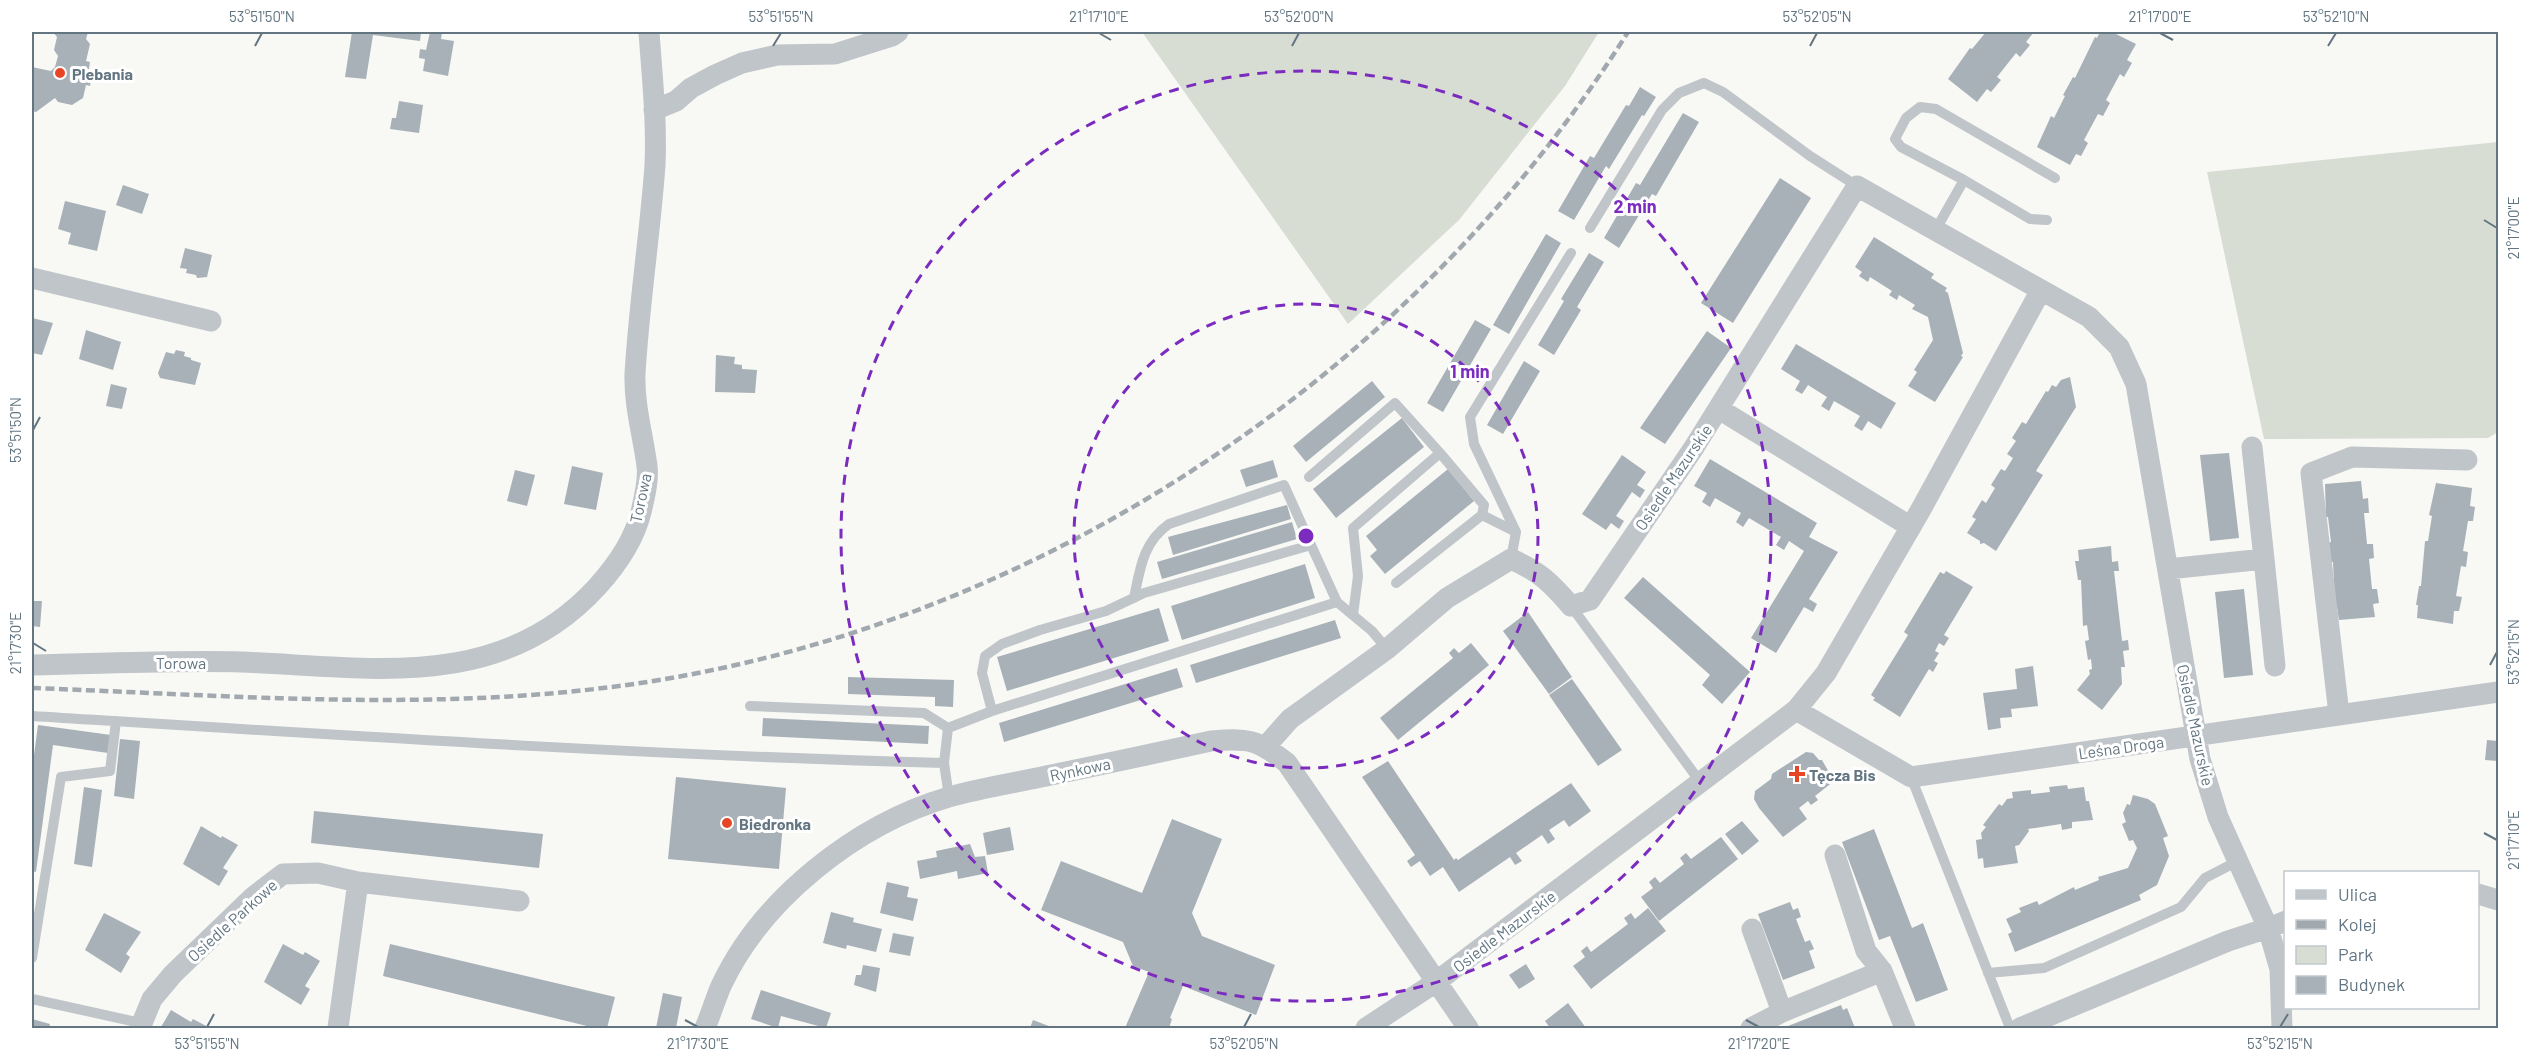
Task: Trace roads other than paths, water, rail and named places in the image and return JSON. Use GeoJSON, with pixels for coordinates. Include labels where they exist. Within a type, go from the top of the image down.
{"type":"FeatureCollection","features":[{"type":"Feature","properties":{"kind":"street","name":"Torowa"},"geometry":{"type":"LineString","coordinates":[[32,665],[107,662],[240,662],[381,670],[433,667],[491,656],[533,638],[582,603],[619,563],[640,515],[648,470],[638,424],[635,379],[641,287],[655,164],[650,32]]}},
{"type":"Feature","properties":{"kind":"street"},"geometry":{"type":"LineString","coordinates":[[654,110],[676,101],[707,79],[742,63],[777,56],[835,54],[898,32]]}},
{"type":"Feature","properties":{"kind":"street","name":"Osiedle Mazurskie"},"geometry":{"type":"LineString","coordinates":[[1571,606],[1590,600],[1719,409],[1857,186],[2089,317],[2119,347],[2136,384],[2196,736],[2218,817],[2238,861],[2277,924],[2284,1021],[2282,1029]]}},
{"type":"Feature","properties":{"kind":"street"},"geometry":{"type":"LineString","coordinates":[[32,278],[211,321]]}},
{"type":"Feature","properties":{"kind":"street","name":"Osiedle Mazurskie"},"geometry":{"type":"LineString","coordinates":[[1366,1029],[1437,982],[1796,710],[1826,673],[1911,527],[2041,290]]}},
{"type":"Feature","properties":{"kind":"street"},"geometry":{"type":"LineString","coordinates":[[1719,409],[1911,527]]}},
{"type":"Feature","properties":{"kind":"street"},"geometry":{"type":"LineString","coordinates":[[2252,447],[2275,666]]}},
{"type":"Feature","properties":{"kind":"street"},"geometry":{"type":"LineString","coordinates":[[2339,714],[2311,473],[2352,457],[2467,460]]}},
{"type":"Feature","properties":{"kind":"street"},"geometry":{"type":"LineString","coordinates":[[2168,568],[2264,558]]}},
{"type":"Feature","properties":{"kind":"street"},"geometry":{"type":"LineString","coordinates":[[1266,746],[1290,719],[1387,649],[1447,598],[1511,559],[1535,569],[1571,606]]}},
{"type":"Feature","properties":{"kind":"street","name":"Leśna Droga"},"geometry":{"type":"LineString","coordinates":[[1911,777],[2499,692]]}},
{"type":"Feature","properties":{"kind":"street"},"geometry":{"type":"LineString","coordinates":[[1796,710],[1911,777]]}},
{"type":"Feature","properties":{"kind":"street","name":"Rynkowa"},"geometry":{"type":"LineString","coordinates":[[705,1029],[722,986],[751,937],[782,900],[819,864],[860,837],[897,817],[949,797],[1211,741],[1242,739],[1266,746],[1287,763],[1468,1029]]}},
{"type":"Feature","properties":{"kind":"street"},"geometry":{"type":"LineString","coordinates":[[1835,855],[1866,951],[1882,971],[1905,1029]]}},
{"type":"Feature","properties":{"kind":"street","name":"Osiedle Parkowe"},"geometry":{"type":"LineString","coordinates":[[141,1026],[152,999],[173,974],[253,897],[282,874],[318,873],[358,882],[519,901]]}},
{"type":"Feature","properties":{"kind":"street"},"geometry":{"type":"LineString","coordinates":[[338,1029],[358,882]]}},
{"type":"Feature","properties":{"kind":"street"},"geometry":{"type":"LineString","coordinates":[[2479,894],[2499,900]]}},
{"type":"Feature","properties":{"kind":"street"},"geometry":{"type":"LineString","coordinates":[[2020,1029],[2228,941],[2277,924]]}},
{"type":"Feature","properties":{"kind":"street"},"geometry":{"type":"LineString","coordinates":[[1752,928],[1782,1012]]}},
{"type":"Feature","properties":{"kind":"street"},"geometry":{"type":"LineString","coordinates":[[1751,1029],[1782,1012],[1882,971]]}},
{"type":"Feature","properties":{"kind":"lane"},"geometry":{"type":"LineString","coordinates":[[1590,228],[1662,110],[1678,93],[1704,82],[1723,92],[1810,156],[1857,186]]}},
{"type":"Feature","properties":{"kind":"lane"},"geometry":{"type":"LineString","coordinates":[[2047,220],[2030,219],[1964,180],[1901,147],[1895,139],[1906,118],[1920,107],[1936,109],[2055,178]]}},
{"type":"Feature","properties":{"kind":"lane"},"geometry":{"type":"LineString","coordinates":[[1935,231],[1964,180]]}},
{"type":"Feature","properties":{"kind":"lane"},"geometry":{"type":"LineString","coordinates":[[1511,559],[1516,532],[1474,444],[1470,417],[1571,253]]}},
{"type":"Feature","properties":{"kind":"lane"},"geometry":{"type":"LineString","coordinates":[[1309,477],[1395,403],[1484,506],[1482,515],[1396,582]]}},
{"type":"Feature","properties":{"kind":"lane"},"geometry":{"type":"LineString","coordinates":[[1353,615],[1358,576],[1353,528],[1440,453]]}},
{"type":"Feature","properties":{"kind":"lane"},"geometry":{"type":"LineString","coordinates":[[1134,598],[1142,561],[1156,533],[1169,524],[1284,485],[1337,602],[1372,632],[1387,649]]}},
{"type":"Feature","properties":{"kind":"lane"},"geometry":{"type":"LineString","coordinates":[[1482,515],[1516,532]]}},
{"type":"Feature","properties":{"kind":"lane"},"geometry":{"type":"LineString","coordinates":[[992,711],[982,673],[985,656],[1002,644],[1040,630],[1106,611],[1144,593],[1311,545]]}},
{"type":"Feature","properties":{"kind":"lane"},"geometry":{"type":"LineString","coordinates":[[948,728],[992,711],[1337,602]]}},
{"type":"Feature","properties":{"kind":"lane"},"geometry":{"type":"LineString","coordinates":[[1571,606],[1701,783]]}},
{"type":"Feature","properties":{"kind":"lane"},"geometry":{"type":"LineString","coordinates":[[750,706],[924,713],[948,728]]}},
{"type":"Feature","properties":{"kind":"lane"},"geometry":{"type":"LineString","coordinates":[[32,716],[388,739],[765,758],[944,763]]}},
{"type":"Feature","properties":{"kind":"lane"},"geometry":{"type":"LineString","coordinates":[[32,958],[61,777],[110,771],[116,721]]}},
{"type":"Feature","properties":{"kind":"lane"},"geometry":{"type":"LineString","coordinates":[[948,728],[944,763],[949,797]]}},
{"type":"Feature","properties":{"kind":"lane"},"geometry":{"type":"LineString","coordinates":[[1911,777],[2010,1029]]}},
{"type":"Feature","properties":{"kind":"lane"},"geometry":{"type":"LineString","coordinates":[[1988,973],[2044,968],[2181,907],[2205,878],[2238,861]]}},
{"type":"Feature","properties":{"kind":"lane"},"geometry":{"type":"LineString","coordinates":[[32,999],[141,1026]]}},
{"type":"Feature","properties":{"kind":"railway"},"geometry":{"type":"LineString","coordinates":[[32,688],[252,697],[399,700],[546,694],[619,686],[771,657],[918,610],[1060,547],[1195,469],[1321,377],[1436,273],[1539,158],[1628,32]]}},
{"type":"Feature","properties":{"kind":"place","name":"Plebania"},"geometry":{"type":"Point","coordinates":[60,73]}},
{"type":"Feature","properties":{"kind":"place","name":"Tęcza Bis"},"geometry":{"type":"Point","coordinates":[1797,774]}},
{"type":"Feature","properties":{"kind":"place","name":"Biedronka"},"geometry":{"type":"Point","coordinates":[727,823]}}]}
